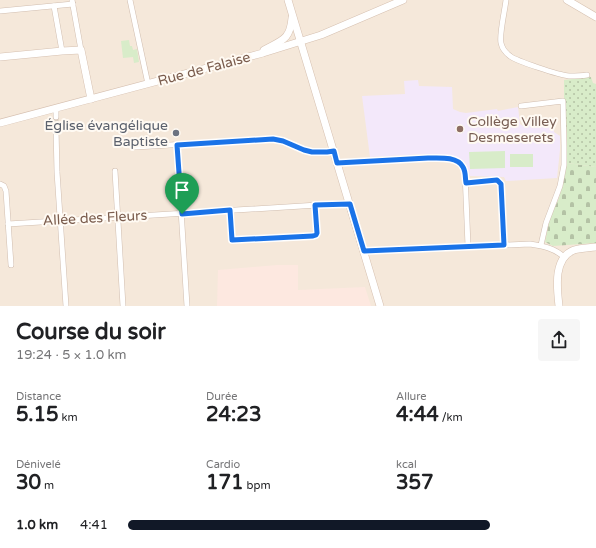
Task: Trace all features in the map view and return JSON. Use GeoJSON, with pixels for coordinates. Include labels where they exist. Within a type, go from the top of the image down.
{"type":"FeatureCollection","features":[{"type":"Feature","properties":{"kind":"main road","name":"Rue de Falaise"},"geometry":{"type":"LineString","coordinates":[[0,123],[252,56],[331,31],[402,0]]}},
{"type":"Feature","properties":{"kind":"main road"},"geometry":{"type":"LineString","coordinates":[[567,0],[596,17]]}},
{"type":"Feature","properties":{"kind":"main road"},"geometry":{"type":"LineString","coordinates":[[289,3],[380,306]]}},
{"type":"Feature","properties":{"kind":"main road"},"geometry":{"type":"LineString","coordinates":[[252,56],[289,34],[292,17],[289,3]]}},
{"type":"Feature","properties":{"kind":"main road"},"geometry":{"type":"LineString","coordinates":[[0,58],[81,50],[91,99]]}},
{"type":"Feature","properties":{"kind":"main road"},"geometry":{"type":"LineString","coordinates":[[558,306],[558,276],[564,257],[578,249],[596,247]]}},
{"type":"Feature","properties":{"kind":"street"},"geometry":{"type":"LineString","coordinates":[[130,0],[148,84]]}},
{"type":"Feature","properties":{"kind":"street"},"geometry":{"type":"LineString","coordinates":[[506,0],[500,38],[503,49],[510,56],[563,75],[587,75]]}},
{"type":"Feature","properties":{"kind":"street"},"geometry":{"type":"LineString","coordinates":[[0,11],[54,6],[72,2],[81,50]]}},
{"type":"Feature","properties":{"kind":"street"},"geometry":{"type":"LineString","coordinates":[[54,6],[62,51]]}},
{"type":"Feature","properties":{"kind":"street"},"geometry":{"type":"LineString","coordinates":[[521,106],[563,101],[564,165],[560,186],[546,223],[541,245]]}},
{"type":"Feature","properties":{"kind":"street"},"geometry":{"type":"LineString","coordinates":[[56,108],[56,117]]}},
{"type":"Feature","properties":{"kind":"street"},"geometry":{"type":"LineString","coordinates":[[56,128],[57,172],[66,306]]}},
{"type":"Feature","properties":{"kind":"street"},"geometry":{"type":"LineString","coordinates":[[135,148],[273,139],[283,141],[312,152],[334,151]]}},
{"type":"Feature","properties":{"kind":"street"},"geometry":{"type":"LineString","coordinates":[[177,145],[187,306]]}},
{"type":"Feature","properties":{"kind":"street"},"geometry":{"type":"LineString","coordinates":[[337,163],[440,158],[452,160],[460,164],[465,172],[468,246]]}},
{"type":"Feature","properties":{"kind":"street"},"geometry":{"type":"LineString","coordinates":[[115,171],[123,306]]}},
{"type":"Feature","properties":{"kind":"street"},"geometry":{"type":"LineString","coordinates":[[466,183],[497,180],[501,184],[504,245]]}},
{"type":"Feature","properties":{"kind":"street"},"geometry":{"type":"LineString","coordinates":[[0,184],[4,186],[6,191],[11,265]]}},
{"type":"Feature","properties":{"kind":"street","name":"Allée des Fleurs"},"geometry":{"type":"LineString","coordinates":[[8,224],[350,204]]}},
{"type":"Feature","properties":{"kind":"street"},"geometry":{"type":"LineString","coordinates":[[230,210],[232,240],[313,236],[317,233],[315,205]]}},
{"type":"Feature","properties":{"kind":"street"},"geometry":{"type":"LineString","coordinates":[[364,251],[530,244],[541,245],[564,257]]}},
{"type":"Feature","properties":{"kind":"shaded area"},"geometry":{"type":"Polygon","coordinates":[[[0,0],[596,0],[596,306],[0,306],[0,0]]]}},
{"type":"Feature","properties":{"kind":"shaded area","name":"Collège Villey Desmeserets"},"geometry":{"type":"Polygon","coordinates":[[[418,80],[419,86],[452,87],[453,109],[460,112],[466,113],[497,109],[498,111],[518,107],[520,124],[523,126],[554,123],[554,132],[560,136],[557,178],[506,181],[504,177],[470,176],[465,163],[453,156],[426,154],[370,157],[362,96],[405,94],[404,81],[418,80]]]}},
{"type":"Feature","properties":{"kind":"shaded area"},"geometry":{"type":"Polygon","coordinates":[[[277,265],[298,265],[298,290],[365,287],[371,306],[217,306],[218,270],[277,265]]]}},
{"type":"Feature","properties":{"kind":"green space"},"geometry":{"type":"Polygon","coordinates":[[[129,40],[130,46],[132,46],[133,50],[137,49],[139,62],[134,63],[133,57],[123,58],[121,41],[129,40]]]}},
{"type":"Feature","properties":{"kind":"green space"},"geometry":{"type":"Polygon","coordinates":[[[591,77],[593,83],[596,84],[596,167],[567,163],[567,133],[564,117],[564,80],[591,77]]]}},
{"type":"Feature","properties":{"kind":"green space"},"geometry":{"type":"Polygon","coordinates":[[[505,151],[505,168],[470,169],[469,152],[505,151]]]}},
{"type":"Feature","properties":{"kind":"green space"},"geometry":{"type":"Polygon","coordinates":[[[510,154],[533,154],[533,167],[510,167],[510,154]]]}},
{"type":"Feature","properties":{"kind":"green space"},"geometry":{"type":"Polygon","coordinates":[[[567,163],[596,167],[596,243],[553,246],[545,242],[550,218],[559,198],[567,163]]]}},
{"type":"Feature","properties":{"kind":"tunnel"},"geometry":{"type":"LineString","coordinates":[[56,117],[56,128]]}},
{"type":"Feature","properties":{"kind":"place","name":"Collège Villey Desmeserets"},"geometry":{"type":"Point","coordinates":[460,129]}},
{"type":"Feature","properties":{"kind":"place","name":"Église évangélique Baptiste"},"geometry":{"type":"Point","coordinates":[176,133]}},
{"type":"Feature","properties":{"kind":"route"},"geometry":{"type":"LineString","coordinates":[[273,139],[283,141],[312,152],[319,153],[334,151],[337,163],[428,158],[440,158],[457,161],[463,167],[466,183],[497,180],[501,184],[504,245],[364,251],[350,204],[315,205],[317,233],[313,236],[232,240],[230,210],[182,214],[177,145],[273,139]]}}]}
